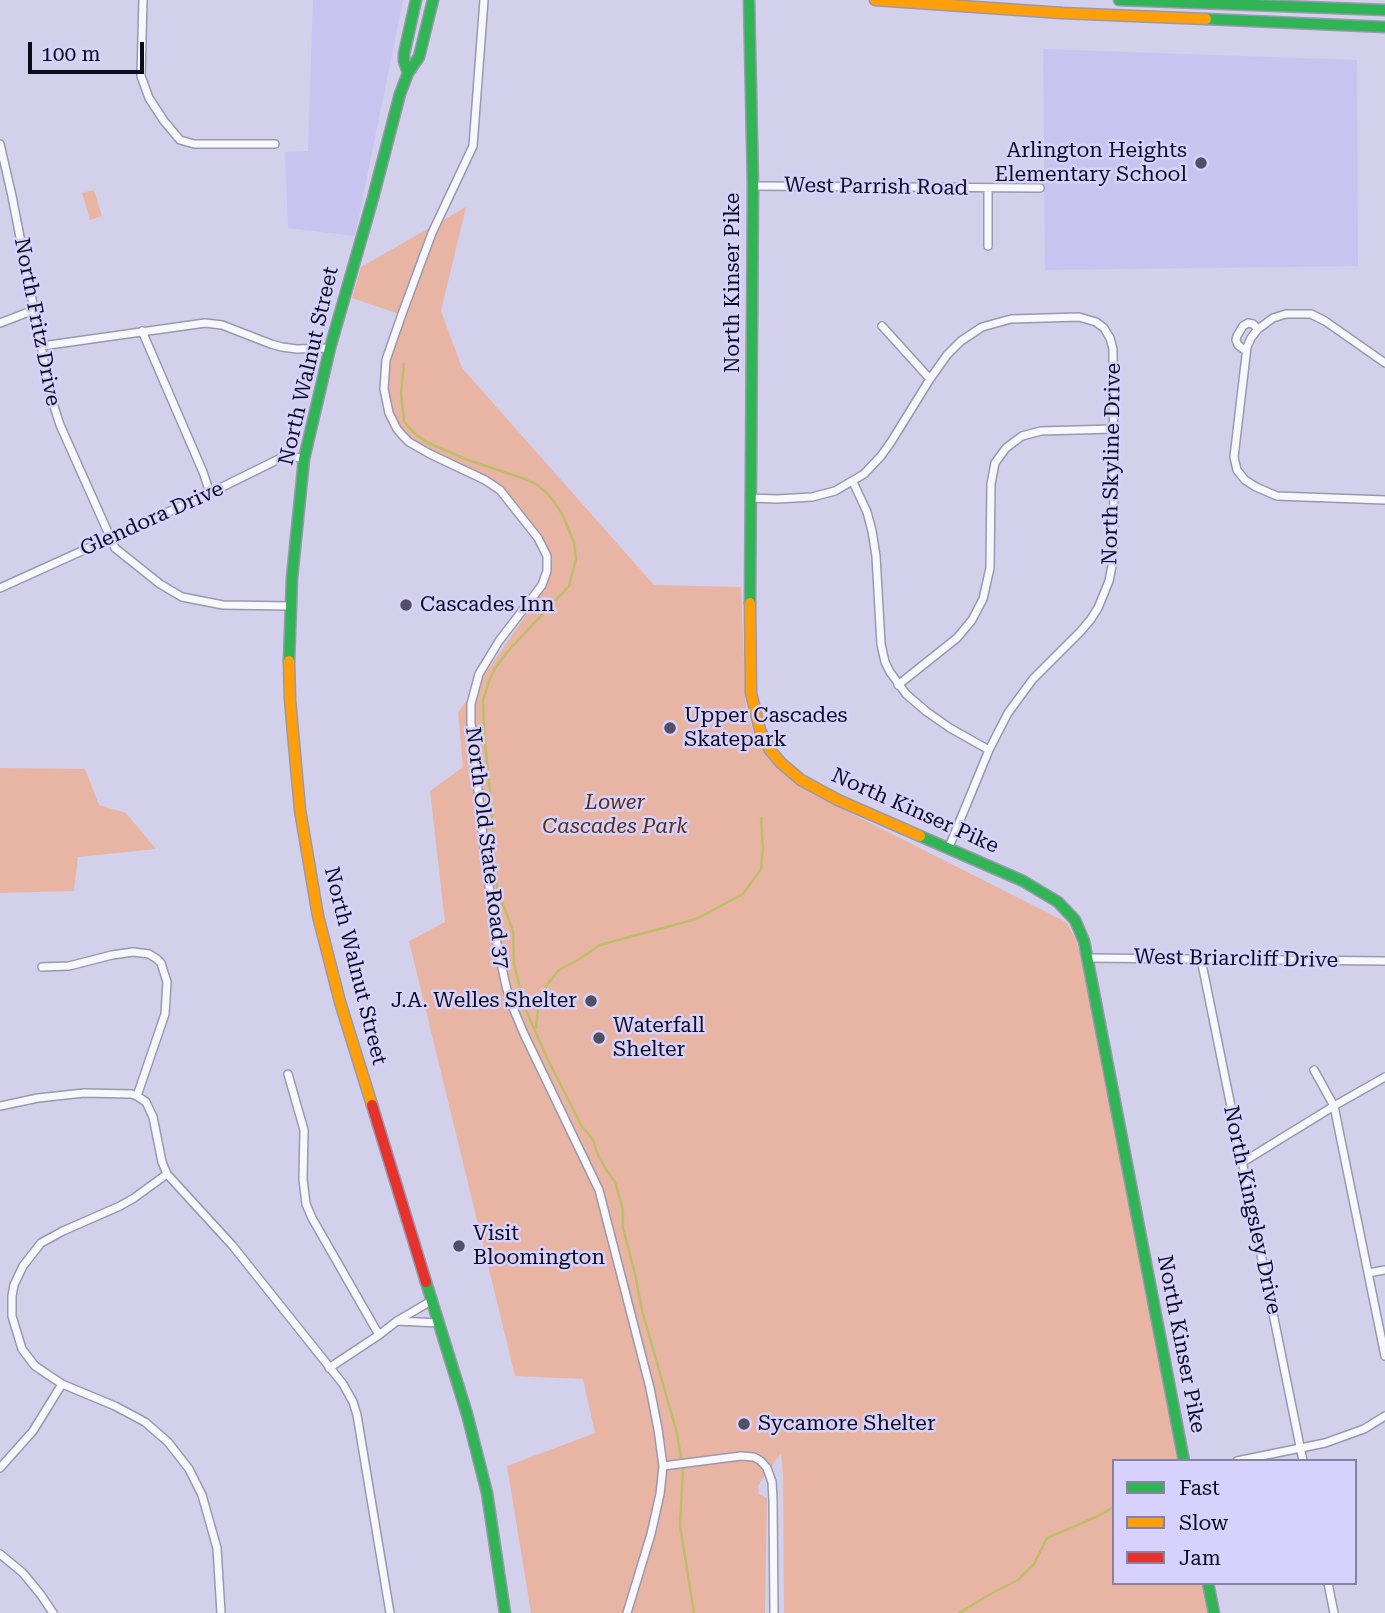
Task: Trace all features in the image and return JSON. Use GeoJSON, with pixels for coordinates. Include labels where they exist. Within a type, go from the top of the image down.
{"type":"FeatureCollection","features":[{"type":"Feature","properties":{"kind":"main road","name":"North Walnut Street"},"geometry":{"type":"LineString","coordinates":[[408,73],[404,54],[416,0]]}},
{"type":"Feature","properties":{"kind":"main road","name":"North Walnut Street"},"geometry":{"type":"LineString","coordinates":[[433,0],[419,57],[408,73],[400,94],[330,348],[304,459],[291,606],[291,721],[305,845],[318,916],[340,1002],[467,1414],[481,1467],[505,1613]]}},
{"type":"Feature","properties":{"kind":"main road","name":"North Kinser Pike"},"geometry":{"type":"LineString","coordinates":[[749,0],[753,186],[751,693],[755,715],[764,738],[780,763],[801,780],[838,800],[1023,881],[1058,902],[1069,912],[1079,929],[1087,958],[1184,1459]]}},
{"type":"Feature","properties":{"kind":"main road"},"geometry":{"type":"LineString","coordinates":[[874,0],[1015,10],[1385,27]]}},
{"type":"Feature","properties":{"kind":"main road"},"geometry":{"type":"LineString","coordinates":[[1119,0],[1385,10]]}},
{"type":"Feature","properties":{"kind":"main road"},"geometry":{"type":"LineString","coordinates":[[1187,18],[1194,11],[1212,4]]}},
{"type":"Feature","properties":{"kind":"main road"},"geometry":{"type":"LineString","coordinates":[[1208,1585],[1214,1613]]}},
{"type":"Feature","properties":{"kind":"street"},"geometry":{"type":"LineString","coordinates":[[143,0],[141,76],[149,98],[180,140],[194,144],[275,144]]}},
{"type":"Feature","properties":{"kind":"street","name":"North Old State Road 37"},"geometry":{"type":"LineString","coordinates":[[484,0],[472,146],[432,233],[402,314],[384,370],[385,398],[392,421],[409,442],[500,490],[538,538],[547,556],[547,571],[542,585],[499,641],[480,674],[472,697],[472,744],[500,957],[511,1003],[603,1203],[650,1388],[661,1447],[663,1466],[657,1512],[627,1613]]}},
{"type":"Feature","properties":{"kind":"street","name":"North Fritz Drive"},"geometry":{"type":"LineString","coordinates":[[0,144],[54,410],[115,548],[160,584],[182,597],[223,605],[291,606]]}},
{"type":"Feature","properties":{"kind":"street","name":"West Parrish Road"},"geometry":{"type":"LineString","coordinates":[[753,186],[1040,188]]}},
{"type":"Feature","properties":{"kind":"street"},"geometry":{"type":"LineString","coordinates":[[988,188],[988,246]]}},
{"type":"Feature","properties":{"kind":"street"},"geometry":{"type":"LineString","coordinates":[[0,323],[34,310]]}},
{"type":"Feature","properties":{"kind":"street"},"geometry":{"type":"LineString","coordinates":[[1385,363],[1311,314],[1286,314],[1273,318],[1258,329],[1246,351],[1234,451],[1235,464],[1241,476],[1256,487],[1277,496],[1385,500]]}},
{"type":"Feature","properties":{"kind":"street","name":"North Skyline Drive"},"geometry":{"type":"LineString","coordinates":[[930,379],[961,341],[982,327],[1001,321],[1028,317],[1091,319],[1104,328],[1113,349],[1113,555],[1110,581],[1098,608],[1081,631],[1033,679],[1001,725],[949,847]]}},
{"type":"Feature","properties":{"kind":"street"},"geometry":{"type":"LineString","coordinates":[[41,346],[195,323],[214,323],[282,347],[330,348]]}},
{"type":"Feature","properties":{"kind":"street"},"geometry":{"type":"LineString","coordinates":[[1246,351],[1238,345],[1237,336],[1248,323],[1258,329]]}},
{"type":"Feature","properties":{"kind":"street"},"geometry":{"type":"LineString","coordinates":[[750,498],[811,497],[835,491],[863,474],[881,456],[930,379],[882,326]]}},
{"type":"Feature","properties":{"kind":"street"},"geometry":{"type":"LineString","coordinates":[[142,331],[210,493]]}},
{"type":"Feature","properties":{"kind":"street"},"geometry":{"type":"LineString","coordinates":[[898,685],[957,638],[972,620],[983,599],[990,568],[991,484],[995,463],[1006,447],[1022,436],[1041,431],[1113,429]]}},
{"type":"Feature","properties":{"kind":"street","name":"Glendora Drive"},"geometry":{"type":"LineString","coordinates":[[0,588],[281,458],[290,456],[304,459]]}},
{"type":"Feature","properties":{"kind":"street"},"geometry":{"type":"LineString","coordinates":[[852,482],[862,500],[873,531],[880,644],[885,662],[898,685],[927,712],[989,750]]}},
{"type":"Feature","properties":{"kind":"street"},"geometry":{"type":"LineString","coordinates":[[42,967],[69,966],[133,952],[149,954],[162,963],[167,982],[165,1014],[137,1096]]}},
{"type":"Feature","properties":{"kind":"street","name":"West Briarcliff Drive"},"geometry":{"type":"LineString","coordinates":[[1087,958],[1385,961]]}},
{"type":"Feature","properties":{"kind":"street","name":"North Kingsley Drive"},"geometry":{"type":"LineString","coordinates":[[1201,959],[1303,1459]]}},
{"type":"Feature","properties":{"kind":"street"},"geometry":{"type":"LineString","coordinates":[[1314,1070],[1334,1106],[1385,1356]]}},
{"type":"Feature","properties":{"kind":"street"},"geometry":{"type":"LineString","coordinates":[[288,1074],[304,1130],[303,1179],[306,1204],[379,1335]]}},
{"type":"Feature","properties":{"kind":"street"},"geometry":{"type":"LineString","coordinates":[[1243,1162],[1385,1077]]}},
{"type":"Feature","properties":{"kind":"street"},"geometry":{"type":"LineString","coordinates":[[0,1106],[69,1094],[126,1094],[137,1096],[146,1102],[151,1111],[167,1174],[232,1245],[343,1384],[355,1408],[390,1613]]}},
{"type":"Feature","properties":{"kind":"street"},"geometry":{"type":"LineString","coordinates":[[167,1174],[134,1198],[50,1237],[34,1250],[14,1285],[12,1316],[22,1349],[35,1366],[61,1384],[115,1406],[145,1422],[168,1442],[189,1469],[202,1495],[217,1548],[221,1613]]}},
{"type":"Feature","properties":{"kind":"street"},"geometry":{"type":"LineString","coordinates":[[1368,1273],[1385,1270]]}},
{"type":"Feature","properties":{"kind":"street"},"geometry":{"type":"LineString","coordinates":[[329,1368],[431,1301]]}},
{"type":"Feature","properties":{"kind":"street"},"geometry":{"type":"LineString","coordinates":[[397,1321],[439,1324]]}},
{"type":"Feature","properties":{"kind":"street"},"geometry":{"type":"LineString","coordinates":[[0,1468],[33,1431],[61,1384]]}},
{"type":"Feature","properties":{"kind":"street"},"geometry":{"type":"LineString","coordinates":[[1247,1459],[1325,1443],[1364,1429],[1385,1416]]}},
{"type":"Feature","properties":{"kind":"street"},"geometry":{"type":"LineString","coordinates":[[663,1466],[741,1456],[754,1457],[767,1468],[772,1482],[773,1500],[774,1613]]}},
{"type":"Feature","properties":{"kind":"street"},"geometry":{"type":"LineString","coordinates":[[0,1554],[23,1573],[53,1613]]}},
{"type":"Feature","properties":{"kind":"street"},"geometry":{"type":"LineString","coordinates":[[1328,1585],[1334,1613]]}},
{"type":"Feature","properties":{"kind":"shaded area"},"geometry":{"type":"Polygon","coordinates":[[[313,0],[403,0],[355,236],[288,228],[285,152],[308,151],[313,0]]]}},
{"type":"Feature","properties":{"kind":"shaded area","name":"Arlington Heights Elementary School"},"geometry":{"type":"Polygon","coordinates":[[[1043,49],[1357,60],[1358,266],[1045,270],[1043,49]]]}},
{"type":"Feature","properties":{"kind":"green space"},"geometry":{"type":"Polygon","coordinates":[[[94,190],[102,216],[90,220],[82,193],[94,190]]]}},
{"type":"Feature","properties":{"kind":"green space","name":"Lower Cascades Park"},"geometry":{"type":"Polygon","coordinates":[[[466,207],[441,311],[462,368],[654,585],[741,587],[746,711],[763,751],[776,767],[813,794],[1066,922],[1076,939],[1082,961],[1179,1459],[1112,1459],[1112,1585],[1203,1585],[1209,1613],[784,1613],[781,1453],[758,1486],[759,1494],[767,1498],[765,1613],[531,1613],[507,1466],[595,1433],[583,1379],[515,1376],[409,941],[445,922],[430,791],[463,767],[458,713],[546,586],[550,578],[551,560],[543,539],[509,495],[493,480],[430,451],[399,426],[387,397],[386,380],[402,315],[352,298],[361,267],[466,207]]]}},
{"type":"Feature","properties":{"kind":"green space"},"geometry":{"type":"Polygon","coordinates":[[[0,768],[85,769],[99,805],[126,813],[156,849],[78,857],[74,891],[0,893],[0,768]]]}},
{"type":"Feature","properties":{"kind":"waterway"},"geometry":{"type":"LineString","coordinates":[[404,364],[401,393],[404,422],[415,434],[428,443],[468,460],[536,484],[555,503],[574,542],[576,559],[569,586],[496,667],[483,700],[495,876],[513,931],[514,964],[525,1008],[581,1125],[593,1140],[598,1155],[615,1182],[623,1210],[623,1228],[642,1310],[677,1433],[683,1470],[680,1525],[694,1613]]}},
{"type":"Feature","properties":{"kind":"waterway"},"geometry":{"type":"LineString","coordinates":[[536,1028],[539,1000],[559,970],[600,945],[696,919],[743,894],[761,869],[761,818]]}},
{"type":"Feature","properties":{"kind":"waterway"},"geometry":{"type":"LineString","coordinates":[[959,1613],[1018,1580],[1034,1564],[1047,1538],[1112,1508]]}},
{"type":"Feature","properties":{"kind":"traffic: fast"},"geometry":{"type":"LineString","coordinates":[[408,73],[404,54],[416,0]]}},
{"type":"Feature","properties":{"kind":"traffic: fast"},"geometry":{"type":"LineString","coordinates":[[289,661],[292,578],[304,459],[330,348],[400,94],[408,73],[419,57],[433,0]]}},
{"type":"Feature","properties":{"kind":"traffic: fast"},"geometry":{"type":"LineString","coordinates":[[749,0],[753,186],[750,603]]}},
{"type":"Feature","properties":{"kind":"traffic: fast"},"geometry":{"type":"LineString","coordinates":[[1119,0],[1385,10]]}},
{"type":"Feature","properties":{"kind":"traffic: fast"},"geometry":{"type":"LineString","coordinates":[[1206,19],[1385,27]]}},
{"type":"Feature","properties":{"kind":"traffic: fast"},"geometry":{"type":"LineString","coordinates":[[920,836],[1023,881],[1058,902],[1075,920],[1084,941],[1184,1459]]}},
{"type":"Feature","properties":{"kind":"traffic: fast"},"geometry":{"type":"LineString","coordinates":[[426,1282],[467,1414],[487,1493],[505,1613]]}},
{"type":"Feature","properties":{"kind":"traffic: fast"},"geometry":{"type":"LineString","coordinates":[[1208,1585],[1214,1613]]}},
{"type":"Feature","properties":{"kind":"traffic: slow"},"geometry":{"type":"LineString","coordinates":[[875,0],[1062,13],[1206,19]]}},
{"type":"Feature","properties":{"kind":"traffic: slow"},"geometry":{"type":"LineString","coordinates":[[750,603],[751,693],[760,730],[770,750],[801,780],[838,800],[920,836]]}},
{"type":"Feature","properties":{"kind":"traffic: slow"},"geometry":{"type":"LineString","coordinates":[[289,661],[300,810],[318,916],[340,1002],[372,1105]]}},
{"type":"Feature","properties":{"kind":"traffic: jam"},"geometry":{"type":"LineString","coordinates":[[372,1105],[426,1282]]}},
{"type":"Feature","properties":{"kind":"place","name":"Arlington Heights Elementary School"},"geometry":{"type":"Point","coordinates":[1201,163]}},
{"type":"Feature","properties":{"kind":"place","name":"Cascades Inn"},"geometry":{"type":"Point","coordinates":[406,605]}},
{"type":"Feature","properties":{"kind":"place","name":"Upper Cascades Skatepark"},"geometry":{"type":"Point","coordinates":[670,728]}},
{"type":"Feature","properties":{"kind":"place","name":"J.A. Welles Shelter"},"geometry":{"type":"Point","coordinates":[591,1001]}},
{"type":"Feature","properties":{"kind":"place","name":"Waterfall Shelter"},"geometry":{"type":"Point","coordinates":[599,1038]}},
{"type":"Feature","properties":{"kind":"place","name":"Visit Bloomington"},"geometry":{"type":"Point","coordinates":[459,1246]}},
{"type":"Feature","properties":{"kind":"place","name":"Sycamore Shelter"},"geometry":{"type":"Point","coordinates":[744,1424]}}]}
